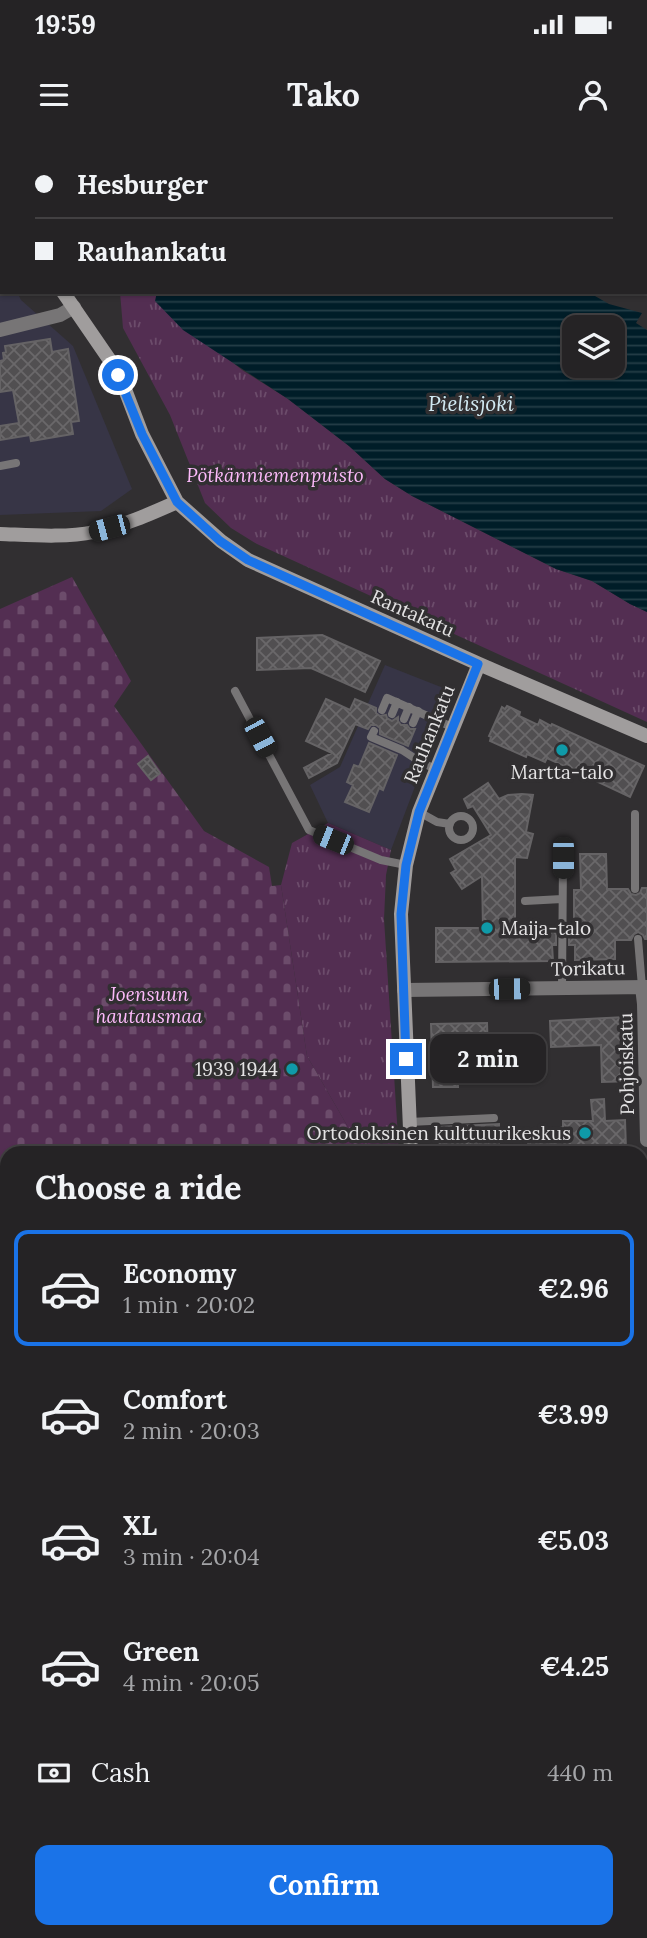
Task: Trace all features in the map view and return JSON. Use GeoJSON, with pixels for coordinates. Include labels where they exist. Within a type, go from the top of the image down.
{"type":"FeatureCollection","features":[{"type":"Feature","properties":{"kind":"main road"},"geometry":{"type":"LineString","coordinates":[[0,534],[92,533],[127,523],[177,502],[142,434],[126,392],[109,359],[64,294]]}},
{"type":"Feature","properties":{"kind":"main road","name":"Rantakatu"},"geometry":{"type":"LineString","coordinates":[[177,502],[220,541],[248,560],[478,664],[647,736]]}},
{"type":"Feature","properties":{"kind":"main road","name":"Rauhankatu"},"geometry":{"type":"LineString","coordinates":[[411,1146],[401,914],[406,865],[419,812],[478,664]]}},
{"type":"Feature","properties":{"kind":"street"},"geometry":{"type":"LineString","coordinates":[[0,330],[60,315],[74,307]]}},
{"type":"Feature","properties":{"kind":"street","name":"Torikatu"},"geometry":{"type":"LineString","coordinates":[[404,990],[645,987]]}},
{"type":"Feature","properties":{"kind":"street","name":"Pohjoiskatu"},"geometry":{"type":"LineString","coordinates":[[645,987],[647,1140]]}},
{"type":"Feature","properties":{"kind":"lane"},"geometry":{"type":"LineString","coordinates":[[0,466],[16,463]]}},
{"type":"Feature","properties":{"kind":"lane"},"geometry":{"type":"LineString","coordinates":[[235,691],[309,830],[381,860],[406,865]]}},
{"type":"Feature","properties":{"kind":"lane"},"geometry":{"type":"LineString","coordinates":[[382,710],[387,698],[452,727]]}},
{"type":"Feature","properties":{"kind":"lane"},"geometry":{"type":"LineString","coordinates":[[392,714],[397,702]]}},
{"type":"Feature","properties":{"kind":"lane"},"geometry":{"type":"LineString","coordinates":[[404,719],[409,707]]}},
{"type":"Feature","properties":{"kind":"lane"},"geometry":{"type":"LineString","coordinates":[[413,723],[418,711]]}},
{"type":"Feature","properties":{"kind":"lane"},"geometry":{"type":"LineString","coordinates":[[362,733],[373,734],[403,747],[419,761],[435,769]]}},
{"type":"Feature","properties":{"kind":"lane"},"geometry":{"type":"LineString","coordinates":[[419,812],[437,822],[450,824]]}},
{"type":"Feature","properties":{"kind":"lane"},"geometry":{"type":"LineString","coordinates":[[635,814],[635,889]]}},
{"type":"Feature","properties":{"kind":"lane"},"geometry":{"type":"LineString","coordinates":[[562,988],[563,858]]}},
{"type":"Feature","properties":{"kind":"lane"},"geometry":{"type":"LineString","coordinates":[[525,901],[562,899]]}},
{"type":"Feature","properties":{"kind":"lane"},"geometry":{"type":"LineString","coordinates":[[638,939],[645,987]]}},
{"type":"Feature","properties":{"kind":"lane"},"geometry":{"type":"LineString","coordinates":[[409,1122],[495,1118]]}},
{"type":"Feature","properties":{"kind":"shaded area"},"geometry":{"type":"Polygon","coordinates":[[[0,294],[18,294],[21,300],[73,346],[132,489],[101,511],[0,515],[0,294]]]}},
{"type":"Feature","properties":{"kind":"shaded area"},"geometry":{"type":"Polygon","coordinates":[[[385,665],[451,691],[391,850],[328,823],[310,785],[340,767],[385,665]]]}},
{"type":"Feature","properties":{"kind":"green space","name":"Pötkänniemenpuisto"},"geometry":{"type":"Polygon","coordinates":[[[120,294],[157,294],[156,301],[242,370],[288,399],[349,446],[385,479],[412,496],[556,569],[592,581],[647,612],[647,722],[257,544],[231,528],[205,503],[170,415],[123,328],[120,294]]]}},
{"type":"Feature","properties":{"kind":"green space","name":"Joensuun hautausmaa"},"geometry":{"type":"Polygon","coordinates":[[[72,577],[131,681],[114,706],[204,831],[269,867],[272,886],[281,885],[307,1056],[359,1146],[0,1146],[0,609],[72,577]]]}},
{"type":"Feature","properties":{"kind":"green space"},"geometry":{"type":"Polygon","coordinates":[[[328,823],[391,850],[386,875],[384,919],[399,1146],[359,1146],[307,1056],[281,885],[292,843],[328,823]]]}},
{"type":"Feature","properties":{"kind":"water","name":"Pielisjoki"},"geometry":{"type":"Polygon","coordinates":[[[157,294],[592,294],[609,304],[642,313],[636,323],[647,330],[647,612],[592,581],[556,569],[412,496],[385,479],[349,446],[288,399],[183,330],[155,301],[157,294]]]}},
{"type":"Feature","properties":{"kind":"building"},"geometry":{"type":"Polygon","coordinates":[[[50,339],[52,352],[68,349],[79,421],[71,422],[73,434],[31,441],[30,435],[0,440],[0,426],[19,423],[13,390],[0,392],[0,361],[4,360],[5,346],[50,339]]]}},
{"type":"Feature","properties":{"kind":"building"},"geometry":{"type":"Polygon","coordinates":[[[322,635],[380,661],[365,692],[311,668],[257,670],[257,638],[322,635]]]}},
{"type":"Feature","properties":{"kind":"building"},"geometry":{"type":"Polygon","coordinates":[[[326,699],[350,710],[355,699],[376,708],[376,713],[380,716],[386,715],[392,721],[398,717],[401,725],[415,729],[408,746],[380,734],[380,728],[376,725],[371,725],[368,729],[355,724],[337,763],[309,778],[304,768],[332,753],[306,741],[326,699]]]}},
{"type":"Feature","properties":{"kind":"building","name":"Martta-talo"},"geometry":{"type":"Polygon","coordinates":[[[507,706],[520,712],[519,716],[538,725],[540,720],[551,726],[552,724],[644,766],[630,797],[547,758],[545,762],[527,754],[526,757],[490,741],[489,736],[502,707],[505,709],[507,706]]]}},
{"type":"Feature","properties":{"kind":"building"},"geometry":{"type":"Polygon","coordinates":[[[369,743],[397,755],[383,790],[379,788],[369,812],[345,802],[353,785],[347,782],[354,765],[359,767],[369,743]]]}},
{"type":"Feature","properties":{"kind":"building"},"geometry":{"type":"Polygon","coordinates":[[[148,756],[160,773],[151,780],[138,764],[148,756]]]}},
{"type":"Feature","properties":{"kind":"building"},"geometry":{"type":"Polygon","coordinates":[[[488,783],[499,799],[508,795],[533,795],[526,832],[533,834],[527,858],[515,857],[515,929],[556,929],[556,945],[552,945],[553,961],[436,962],[436,928],[483,928],[482,876],[462,889],[451,873],[456,870],[450,859],[491,835],[473,806],[468,808],[464,799],[488,783]]]}},
{"type":"Feature","properties":{"kind":"building"},"geometry":{"type":"Polygon","coordinates":[[[580,854],[606,854],[607,889],[628,889],[631,894],[636,895],[642,888],[647,888],[647,939],[638,932],[631,940],[615,940],[615,959],[575,960],[575,945],[569,945],[569,929],[574,929],[574,890],[581,890],[580,854]]]}},
{"type":"Feature","properties":{"kind":"building"},"geometry":{"type":"Polygon","coordinates":[[[625,1017],[626,1042],[631,1042],[633,1081],[602,1082],[601,1045],[551,1047],[550,1021],[625,1017]]]}},
{"type":"Feature","properties":{"kind":"building"},"geometry":{"type":"Polygon","coordinates":[[[487,1023],[488,1057],[457,1058],[458,1087],[433,1087],[431,1024],[487,1023]]]}},
{"type":"Feature","properties":{"kind":"building"},"geometry":{"type":"Polygon","coordinates":[[[539,1044],[542,1073],[523,1075],[521,1046],[539,1044]]]}},
{"type":"Feature","properties":{"kind":"building","name":"Ortodoksinen kulttuurikeskus"},"geometry":{"type":"Polygon","coordinates":[[[604,1099],[605,1121],[625,1120],[626,1146],[528,1146],[528,1139],[563,1127],[563,1121],[593,1121],[591,1100],[604,1099]]]}},
{"type":"Feature","properties":{"kind":"building"},"geometry":{"type":"Polygon","coordinates":[[[499,1124],[499,1146],[440,1146],[439,1127],[499,1124]]]}},
{"type":"Feature","properties":{"kind":"place","name":"Martta-talo"},"geometry":{"type":"Point","coordinates":[562,750]}},
{"type":"Feature","properties":{"kind":"place","name":"Maija-talo"},"geometry":{"type":"Point","coordinates":[487,928]}},
{"type":"Feature","properties":{"kind":"place","name":"1939 1944"},"geometry":{"type":"Point","coordinates":[292,1069]}},
{"type":"Feature","properties":{"kind":"place","name":"Ortodoksinen kulttuurikeskus"},"geometry":{"type":"Point","coordinates":[585,1133]}},
{"type":"Feature","properties":{"kind":"route"},"geometry":{"type":"LineString","coordinates":[[118,375],[142,434],[177,502],[220,541],[248,560],[478,664],[419,812],[406,865],[401,914],[406,1059]]}}]}
